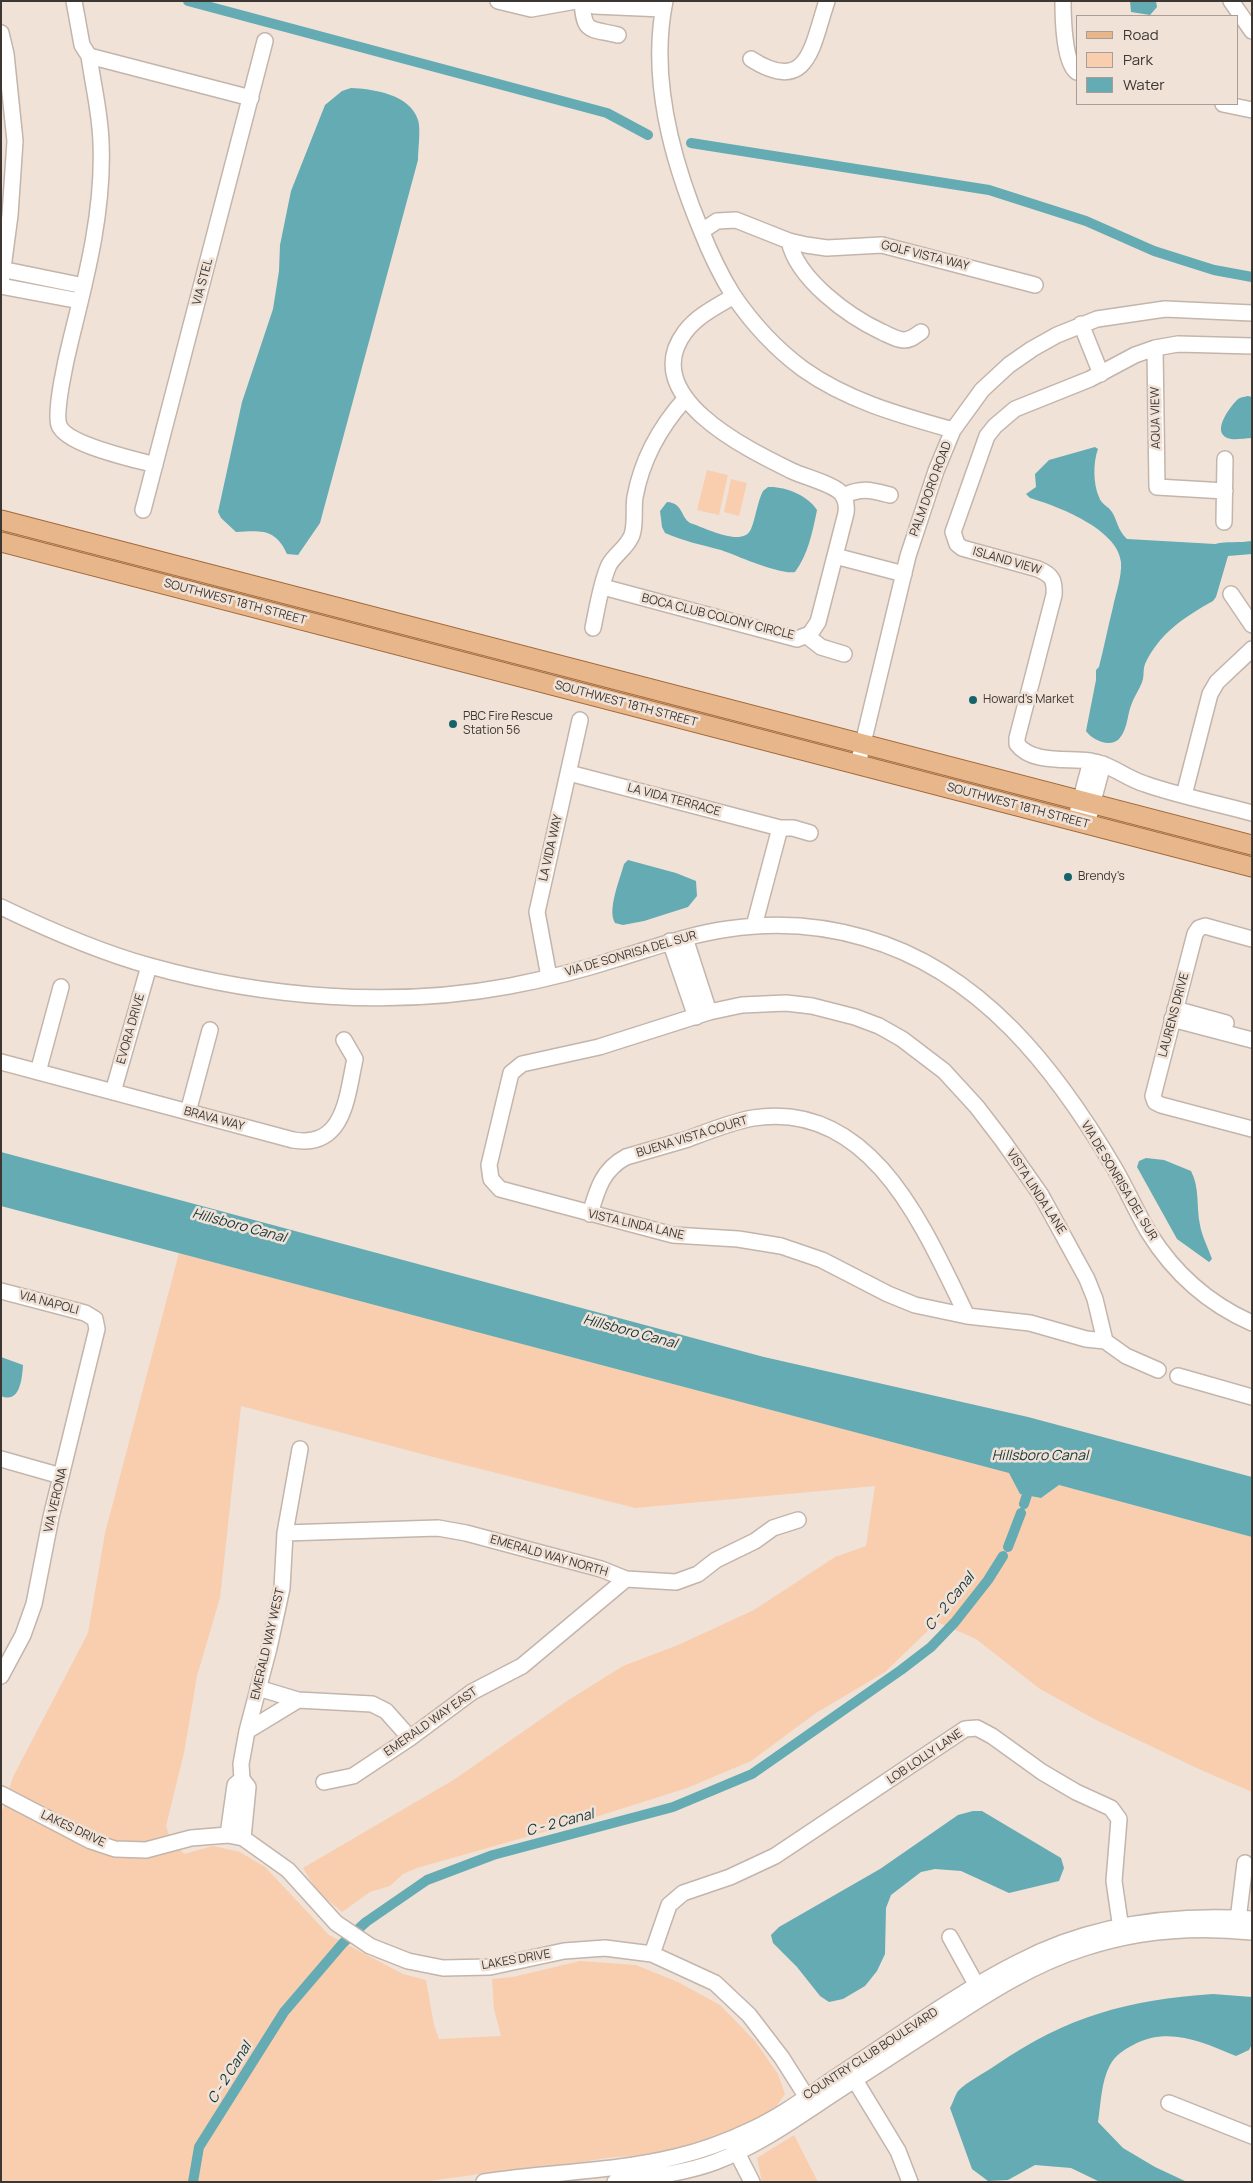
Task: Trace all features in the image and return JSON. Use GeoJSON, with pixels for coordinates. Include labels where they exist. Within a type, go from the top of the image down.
{"type":"FeatureCollection","features":[{"type":"Feature","properties":{"kind":"main road","name":"SOUTHWEST 18TH STREET"},"geometry":{"type":"LineString","coordinates":[[1,520],[1252,845]]}},
{"type":"Feature","properties":{"kind":"main road","name":"SOUTHWEST 18TH STREET"},"geometry":{"type":"LineString","coordinates":[[1,542],[1252,867]]}},
{"type":"Feature","properties":{"kind":"street"},"geometry":{"type":"LineString","coordinates":[[74,1],[82,45],[89,56],[100,113],[102,172],[95,231],[62,378],[57,417],[59,425],[70,437],[78,441],[155,465]]}},
{"type":"Feature","properties":{"kind":"street"},"geometry":{"type":"LineString","coordinates":[[498,1],[531,9],[576,1]]}},
{"type":"Feature","properties":{"kind":"street"},"geometry":{"type":"LineString","coordinates":[[583,1],[594,6],[664,5],[661,55],[664,107],[679,172],[712,258],[734,296],[768,338],[803,369],[827,384],[870,405],[953,430]]}},
{"type":"Feature","properties":{"kind":"street"},"geometry":{"type":"LineString","coordinates":[[583,1],[586,25],[589,29],[618,35]]}},
{"type":"Feature","properties":{"kind":"street"},"geometry":{"type":"LineString","coordinates":[[751,58],[777,72],[785,73],[799,68],[807,57],[827,1]]}},
{"type":"Feature","properties":{"kind":"street"},"geometry":{"type":"LineString","coordinates":[[1063,1],[1064,28],[1070,63],[1073,70],[1076,72]]}},
{"type":"Feature","properties":{"kind":"street"},"geometry":{"type":"LineString","coordinates":[[1231,1],[1252,31]]}},
{"type":"Feature","properties":{"kind":"street"},"geometry":{"type":"LineString","coordinates":[[1,33],[6,54],[15,141],[2,277]]}},
{"type":"Feature","properties":{"kind":"street","name":"VIA STEL"},"geometry":{"type":"LineString","coordinates":[[143,510],[266,41]]}},
{"type":"Feature","properties":{"kind":"street"},"geometry":{"type":"LineString","coordinates":[[89,56],[251,98]]}},
{"type":"Feature","properties":{"kind":"street"},"geometry":{"type":"LineString","coordinates":[[1228,105],[1252,110]]}},
{"type":"Feature","properties":{"kind":"street","name":"GOLF VISTA WAY"},"geometry":{"type":"LineString","coordinates":[[702,231],[717,221],[730,219],[743,222],[789,241],[826,248],[882,244],[1036,284]]}},
{"type":"Feature","properties":{"kind":"street"},"geometry":{"type":"LineString","coordinates":[[789,241],[792,253],[801,266],[823,291],[841,307],[876,329],[902,340],[910,339],[921,332]]}},
{"type":"Feature","properties":{"kind":"street"},"geometry":{"type":"LineString","coordinates":[[2,277],[84,286]]}},
{"type":"Feature","properties":{"kind":"street"},"geometry":{"type":"LineString","coordinates":[[2,277],[80,301]]}},
{"type":"Feature","properties":{"kind":"street"},"geometry":{"type":"LineString","coordinates":[[734,296],[693,322],[680,339],[674,359],[674,372],[678,386],[685,399],[712,423],[744,445],[792,471],[836,489],[843,496],[862,489],[890,495]]}},
{"type":"Feature","properties":{"kind":"street","name":"PALM DORO ROAD"},"geometry":{"type":"LineString","coordinates":[[858,764],[904,574],[936,471],[953,430],[982,390],[1010,365],[1048,340],[1081,324],[1107,316],[1165,309],[1252,313]]}},
{"type":"Feature","properties":{"kind":"street"},"geometry":{"type":"LineString","coordinates":[[1081,324],[1101,374]]}},
{"type":"Feature","properties":{"kind":"street","name":"ISLAND VIEW"},"geometry":{"type":"LineString","coordinates":[[1252,346],[1178,344],[1154,348],[1101,374],[1015,409],[995,426],[982,448],[953,532],[954,538],[962,548],[1038,569],[1050,574],[1054,580],[1054,595],[1016,744],[1021,750],[1053,759],[1097,762],[1144,784],[1252,813]]}},
{"type":"Feature","properties":{"kind":"street","name":"AQUA VIEW"},"geometry":{"type":"LineString","coordinates":[[1154,348],[1158,487],[1225,491]]}},
{"type":"Feature","properties":{"kind":"street"},"geometry":{"type":"LineString","coordinates":[[593,628],[610,564],[625,547],[632,534],[637,486],[650,450],[661,430],[685,399]]}},
{"type":"Feature","properties":{"kind":"street"},"geometry":{"type":"LineString","coordinates":[[1224,522],[1225,460]]}},
{"type":"Feature","properties":{"kind":"street","name":"BOCA CLUB COLONY CIRCLE"},"geometry":{"type":"LineString","coordinates":[[603,587],[772,633],[797,639],[807,636],[815,629],[818,622],[835,556],[847,506],[843,496]]}},
{"type":"Feature","properties":{"kind":"street"},"geometry":{"type":"LineString","coordinates":[[835,556],[904,574]]}},
{"type":"Feature","properties":{"kind":"street"},"geometry":{"type":"LineString","coordinates":[[1231,594],[1252,626]]}},
{"type":"Feature","properties":{"kind":"street"},"geometry":{"type":"LineString","coordinates":[[807,636],[821,647],[844,654]]}},
{"type":"Feature","properties":{"kind":"street"},"geometry":{"type":"LineString","coordinates":[[1184,795],[1213,688],[1252,649]]}},
{"type":"Feature","properties":{"kind":"street","name":"LA VIDA WAY"},"geometry":{"type":"LineString","coordinates":[[549,977],[537,912],[580,720]]}},
{"type":"Feature","properties":{"kind":"street"},"geometry":{"type":"LineString","coordinates":[[1081,822],[1097,762]]}},
{"type":"Feature","properties":{"kind":"street","name":"LA VIDA TERRACE"},"geometry":{"type":"LineString","coordinates":[[569,773],[780,828],[793,828],[810,833]]}},
{"type":"Feature","properties":{"kind":"street"},"geometry":{"type":"LineString","coordinates":[[754,926],[780,828]]}},
{"type":"Feature","properties":{"kind":"street","name":"VIA DE SONRISA DEL SUR"},"geometry":{"type":"LineString","coordinates":[[1,908],[68,937],[149,966],[242,986],[334,996],[388,996],[460,992],[509,986],[577,971],[677,940],[726,929],[754,926],[797,926],[824,929],[869,939],[921,960],[948,976],[976,995],[1015,1031],[1065,1094],[1114,1169],[1149,1233],[1164,1254],[1180,1273],[1205,1296],[1252,1323]]}},
{"type":"Feature","properties":{"kind":"street","name":"LAURENS DRIVE"},"geometry":{"type":"LineString","coordinates":[[1252,938],[1205,926],[1199,928],[1195,934],[1153,1096],[1155,1102],[1161,1105],[1252,1130]]}},
{"type":"Feature","properties":{"kind":"street"},"geometry":{"type":"LineString","coordinates":[[677,940],[702,1015]]}},
{"type":"Feature","properties":{"kind":"street","name":"EVORA DRIVE"},"geometry":{"type":"LineString","coordinates":[[113,1092],[149,966]]}},
{"type":"Feature","properties":{"kind":"street"},"geometry":{"type":"LineString","coordinates":[[38,1072],[61,988]]}},
{"type":"Feature","properties":{"kind":"street","name":"VISTA LINDA LANE"},"geometry":{"type":"LineString","coordinates":[[1105,1341],[1095,1299],[1087,1279],[1041,1196],[977,1107],[944,1070],[924,1054],[879,1026],[855,1016],[812,1006],[760,1004],[702,1015],[599,1047],[522,1064],[511,1074],[489,1164],[491,1179],[495,1185],[506,1192],[673,1235],[738,1240],[781,1246],[822,1260],[888,1294],[915,1305],[967,1316],[1030,1323],[1086,1339],[1105,1341],[1126,1356],[1158,1370]]}},
{"type":"Feature","properties":{"kind":"street"},"geometry":{"type":"LineString","coordinates":[[1174,1014],[1252,1030]]}},
{"type":"Feature","properties":{"kind":"street"},"geometry":{"type":"LineString","coordinates":[[1174,1014],[1252,1040]]}},
{"type":"Feature","properties":{"kind":"street"},"geometry":{"type":"LineString","coordinates":[[188,1112],[210,1030]]}},
{"type":"Feature","properties":{"kind":"street","name":"BRAVA WAY"},"geometry":{"type":"LineString","coordinates":[[1,1062],[293,1140],[307,1141],[321,1137],[333,1129],[343,1111],[355,1059],[344,1040]]}},
{"type":"Feature","properties":{"kind":"street","name":"BUENA VISTA COURT"},"geometry":{"type":"LineString","coordinates":[[590,1214],[602,1179],[610,1168],[626,1157],[753,1118],[787,1117],[804,1119],[846,1136],[866,1152],[878,1165],[919,1222],[967,1316]]}},
{"type":"Feature","properties":{"kind":"street","name":"VIA NAPOLI"},"geometry":{"type":"LineString","coordinates":[[1,1291],[85,1313],[95,1319]]}},
{"type":"Feature","properties":{"kind":"street","name":"VIA VERONA"},"geometry":{"type":"LineString","coordinates":[[1,1676],[23,1636],[34,1604],[61,1476],[95,1345],[97,1329],[95,1319]]}},
{"type":"Feature","properties":{"kind":"street"},"geometry":{"type":"LineString","coordinates":[[1178,1376],[1252,1397]]}},
{"type":"Feature","properties":{"kind":"street","name":"EMERALD WAY WEST"},"geometry":{"type":"LineString","coordinates":[[243,1838],[248,1787],[242,1779],[241,1764],[246,1731],[282,1588],[285,1533],[300,1449]]}},
{"type":"Feature","properties":{"kind":"street"},"geometry":{"type":"LineString","coordinates":[[1,1459],[61,1476]]}},
{"type":"Feature","properties":{"kind":"street","name":"EMERALD WAY NORTH"},"geometry":{"type":"LineString","coordinates":[[285,1533],[438,1528],[466,1533],[601,1569],[626,1579],[676,1582],[698,1574],[716,1560],[755,1541],[773,1528],[798,1520]]}},
{"type":"Feature","properties":{"kind":"street","name":"EMERALD WAY EAST"},"geometry":{"type":"LineString","coordinates":[[324,1782],[353,1776],[410,1738],[472,1692],[522,1666],[626,1579]]}},
{"type":"Feature","properties":{"kind":"street"},"geometry":{"type":"LineString","coordinates":[[258,1688],[298,1700],[372,1704],[386,1711],[410,1738]]}},
{"type":"Feature","properties":{"kind":"street"},"geometry":{"type":"LineString","coordinates":[[246,1731],[298,1700]]}},
{"type":"Feature","properties":{"kind":"street","name":"LOB LOLLY LANE"},"geometry":{"type":"LineString","coordinates":[[652,1954],[669,1905],[683,1893],[730,1877],[775,1856],[965,1729],[977,1728],[992,1736],[1042,1772],[1076,1792],[1111,1808],[1119,1820],[1114,1881],[1121,1932]]}},
{"type":"Feature","properties":{"kind":"street","name":"EMERALD WAY WEST"},"geometry":{"type":"LineString","coordinates":[[228,1835],[235,1786],[242,1779]]}},
{"type":"Feature","properties":{"kind":"street","name":"LAKES DRIVE"},"geometry":{"type":"LineString","coordinates":[[1,1794],[91,1840],[115,1849],[146,1850],[191,1838],[228,1835],[243,1838],[288,1870],[336,1923],[370,1946],[408,1961],[443,1968],[490,1966],[564,1950],[605,1948],[652,1954],[714,1983],[749,2015],[782,2058],[809,2102]]}},
{"type":"Feature","properties":{"kind":"street"},"geometry":{"type":"LineString","coordinates":[[1245,1863],[1245,1925]]}},
{"type":"Feature","properties":{"kind":"street","name":"COUNTRY CLUB BOULEVARD"},"geometry":{"type":"LineString","coordinates":[[615,2182],[690,2169],[733,2146],[764,2124],[809,2102],[1037,1954],[1072,1940],[1121,1932],[1182,1918],[1245,1925]]}},
{"type":"Feature","properties":{"kind":"street"},"geometry":{"type":"LineString","coordinates":[[950,1937],[980,1991]]}},
{"type":"Feature","properties":{"kind":"street"},"geometry":{"type":"LineString","coordinates":[[851,2074],[898,2151],[910,2182]]}},
{"type":"Feature","properties":{"kind":"street"},"geometry":{"type":"LineString","coordinates":[[1169,2103],[1252,2136]]}},
{"type":"Feature","properties":{"kind":"street"},"geometry":{"type":"LineString","coordinates":[[733,2146],[752,2182]]}},
{"type":"Feature","properties":{"kind":"street","name":"COUNTRY CLUB BOULEVARD"},"geometry":{"type":"LineString","coordinates":[[484,2182],[587,2176],[733,2146]]}},
{"type":"Feature","properties":{"kind":"green space"},"geometry":{"type":"Polygon","coordinates":[[[707,470],[728,475],[719,515],[697,510],[707,470]]]}},
{"type":"Feature","properties":{"kind":"green space"},"geometry":{"type":"Polygon","coordinates":[[[731,479],[747,483],[739,516],[724,512],[731,479]]]}},
{"type":"Feature","properties":{"kind":"green space"},"geometry":{"type":"Polygon","coordinates":[[[179,1253],[1010,1473],[1020,1494],[1041,1498],[1059,1485],[1252,1537],[1252,1792],[1098,1721],[1040,1689],[976,1639],[937,1622],[885,1672],[816,1713],[751,1761],[687,1788],[586,1820],[417,1868],[403,1874],[390,1886],[370,1892],[342,1912],[317,1891],[303,1868],[455,1779],[567,1701],[623,1666],[678,1645],[754,1610],[835,1557],[866,1546],[875,1486],[635,1508],[241,1406],[220,1598],[197,1676],[184,1753],[166,1826],[169,1835],[184,1854],[213,1846],[240,1852],[265,1867],[329,1935],[403,1974],[426,1980],[434,2025],[439,2039],[501,2036],[494,2009],[492,1979],[513,1977],[580,1961],[636,1965],[678,1982],[720,2005],[755,2041],[778,2074],[785,2094],[770,2115],[705,2143],[642,2155],[606,2158],[539,2170],[487,2173],[422,2182],[1,2182],[1,1809],[3,1809],[13,1777],[88,1633],[105,1533],[179,1253]]]}},
{"type":"Feature","properties":{"kind":"green space"},"geometry":{"type":"Polygon","coordinates":[[[794,2135],[818,2182],[762,2182],[757,2158],[794,2135]]]}},
{"type":"Feature","properties":{"kind":"water"},"geometry":{"type":"Polygon","coordinates":[[[1130,1],[1156,1],[1157,7],[1150,15],[1131,12],[1130,1]]]}},
{"type":"Feature","properties":{"kind":"water"},"geometry":{"type":"Polygon","coordinates":[[[351,88],[390,95],[407,104],[414,111],[419,124],[418,160],[320,523],[298,555],[287,554],[272,535],[253,531],[236,532],[221,518],[218,512],[242,402],[273,309],[279,271],[280,245],[291,191],[325,105],[342,91],[351,88]]]}},
{"type":"Feature","properties":{"kind":"water"},"geometry":{"type":"Polygon","coordinates":[[[1248,396],[1252,397],[1252,438],[1231,439],[1225,437],[1221,427],[1226,415],[1238,399],[1248,396]]]}},
{"type":"Feature","properties":{"kind":"water"},"geometry":{"type":"Polygon","coordinates":[[[1095,447],[1098,449],[1094,473],[1097,492],[1101,501],[1112,512],[1119,529],[1127,539],[1215,544],[1252,541],[1252,554],[1228,556],[1216,597],[1213,601],[1182,620],[1157,644],[1145,664],[1143,679],[1130,707],[1124,731],[1119,739],[1111,743],[1101,742],[1086,731],[1096,680],[1096,670],[1099,667],[1120,579],[1121,562],[1117,550],[1098,529],[1070,513],[1030,498],[1026,494],[1036,487],[1035,474],[1049,460],[1095,447]]]}},
{"type":"Feature","properties":{"kind":"water"},"geometry":{"type":"Polygon","coordinates":[[[768,487],[795,492],[808,500],[817,510],[807,550],[795,572],[769,568],[721,550],[693,543],[665,533],[662,527],[660,511],[667,502],[679,507],[690,523],[724,535],[740,537],[747,534],[751,529],[759,500],[763,491],[768,487]]]}},
{"type":"Feature","properties":{"kind":"water"},"geometry":{"type":"Polygon","coordinates":[[[628,860],[676,873],[696,881],[697,896],[688,907],[644,921],[623,925],[615,923],[612,910],[613,903],[624,864],[628,860]]]}},
{"type":"Feature","properties":{"kind":"water","name":"Hillsboro Canal"},"geometry":{"type":"Polygon","coordinates":[[[1,1152],[764,1357],[1028,1417],[1252,1477],[1252,1537],[1059,1485],[1041,1498],[1020,1494],[1009,1473],[1,1206],[1,1152]]]}},
{"type":"Feature","properties":{"kind":"water"},"geometry":{"type":"Polygon","coordinates":[[[1146,1158],[1164,1160],[1191,1171],[1196,1184],[1201,1229],[1212,1259],[1209,1262],[1177,1239],[1137,1167],[1139,1161],[1146,1158]]]}},
{"type":"Feature","properties":{"kind":"water"},"geometry":{"type":"Polygon","coordinates":[[[1,1357],[23,1365],[19,1389],[7,1398],[1,1396],[1,1357]]]}},
{"type":"Feature","properties":{"kind":"water"},"geometry":{"type":"Polygon","coordinates":[[[982,1811],[1061,1858],[1064,1868],[1059,1881],[1009,1893],[961,1871],[935,1869],[921,1872],[891,1895],[886,1908],[885,1954],[877,1971],[865,1986],[843,1999],[829,2002],[820,1996],[797,1967],[773,1943],[771,1935],[779,1927],[880,1869],[958,1815],[982,1811]]]}},
{"type":"Feature","properties":{"kind":"water"},"geometry":{"type":"Polygon","coordinates":[[[1213,1994],[1252,1997],[1252,2044],[1249,2050],[1236,2056],[1185,2038],[1172,2036],[1146,2039],[1126,2049],[1114,2059],[1107,2072],[1102,2093],[1098,2122],[1123,2148],[1155,2167],[1187,2182],[1100,2182],[1071,2168],[1035,2165],[1008,2180],[988,2181],[972,2169],[950,2108],[958,2091],[967,2084],[1022,2048],[1048,2034],[1099,2013],[1153,2001],[1213,1994]]]}},
{"type":"Feature","properties":{"kind":"waterway"},"geometry":{"type":"LineString","coordinates":[[188,1],[607,113],[648,135]]}},
{"type":"Feature","properties":{"kind":"waterway"},"geometry":{"type":"LineString","coordinates":[[691,143],[989,190],[1086,221],[1154,251],[1214,270],[1252,277]]}},
{"type":"Feature","properties":{"kind":"waterway"},"geometry":{"type":"LineString","coordinates":[[1024,1504],[1031,1482]]}},
{"type":"Feature","properties":{"kind":"waterway","name":"C - 2 Canal"},"geometry":{"type":"LineString","coordinates":[[1008,1547],[1021,1513]]}},
{"type":"Feature","properties":{"kind":"waterway","name":"C - 2 Canal"},"geometry":{"type":"LineString","coordinates":[[193,2182],[199,2147],[284,2012],[343,1943],[366,1922],[427,1880],[493,1855],[673,1807],[752,1774],[931,1647],[955,1622],[988,1580],[1003,1556]]}},
{"type":"Feature","properties":{"kind":"place","name":"Howard's Market"},"geometry":{"type":"Point","coordinates":[973,700]}},
{"type":"Feature","properties":{"kind":"place","name":"PBC Fire Rescue Station 56"},"geometry":{"type":"Point","coordinates":[453,724]}},
{"type":"Feature","properties":{"kind":"place","name":"Brendy's"},"geometry":{"type":"Point","coordinates":[1068,877]}}]}
